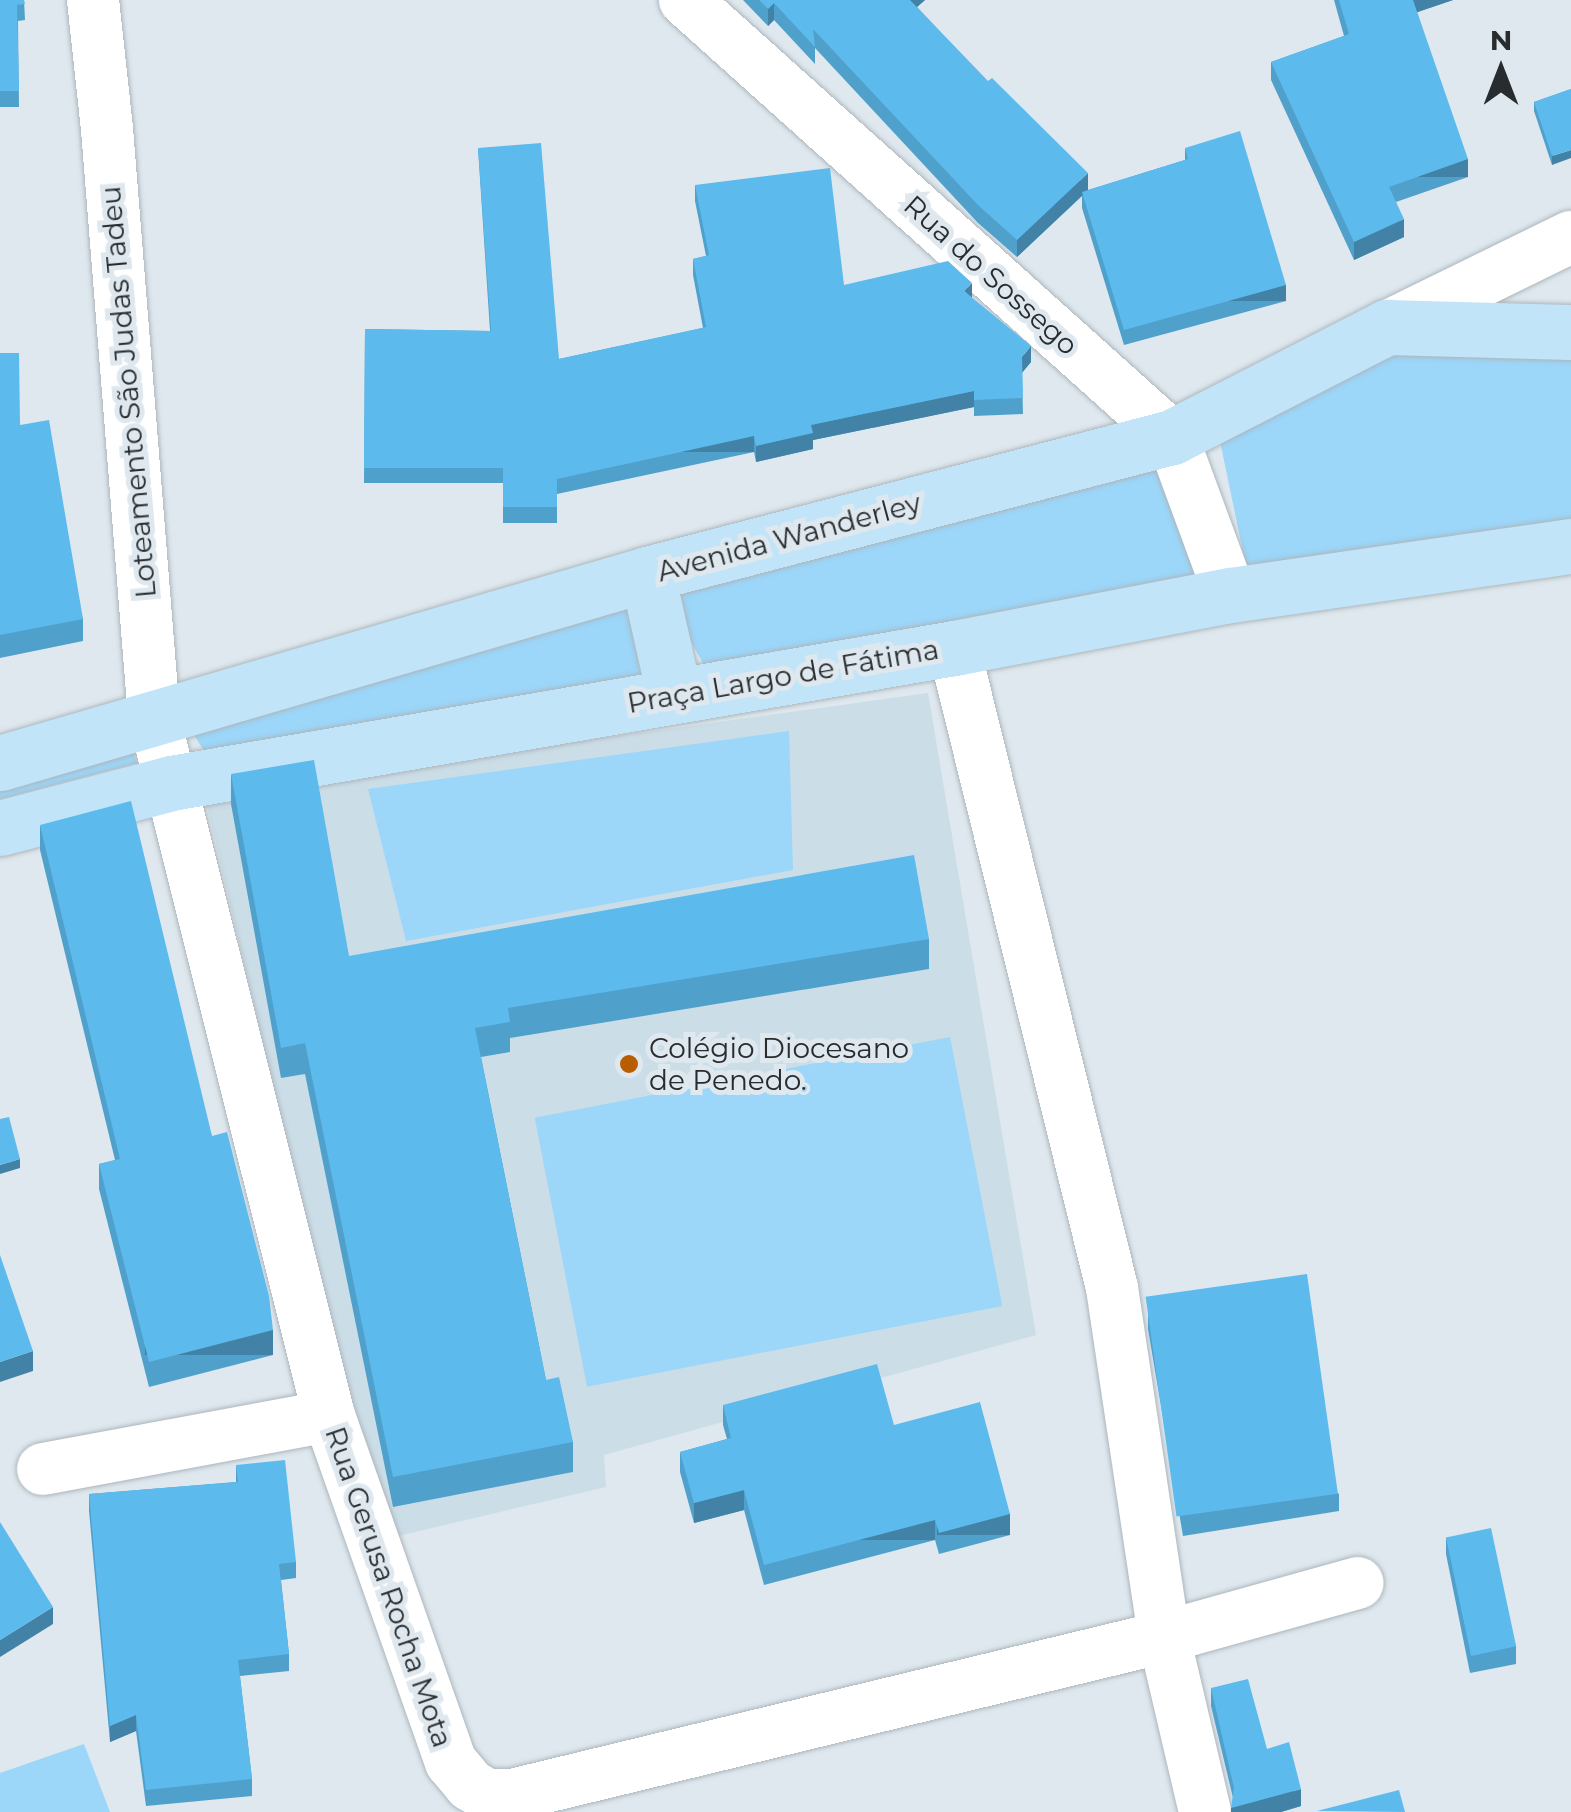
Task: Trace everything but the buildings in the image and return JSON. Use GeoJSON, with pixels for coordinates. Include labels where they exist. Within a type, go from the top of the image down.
{"type":"FeatureCollection","features":[{"type":"Feature","properties":{"kind":"main road","name":"Avenida Wanderley"},"geometry":{"type":"LineString","coordinates":[[0,762],[646,574],[1172,437],[1387,327],[1571,332]]}},
{"type":"Feature","properties":{"kind":"main road","name":"Praça Largo de Fátima"},"geometry":{"type":"LineString","coordinates":[[0,828],[170,783],[954,648],[1230,594],[1571,546]]}},
{"type":"Feature","properties":{"kind":"main road"},"geometry":{"type":"LineString","coordinates":[[646,574],[674,694]]}},
{"type":"Feature","properties":{"kind":"street","name":"Loteamento São Judas Tadeu"},"geometry":{"type":"LineString","coordinates":[[93,0],[108,129],[154,717],[170,783]]}},
{"type":"Feature","properties":{"kind":"street","name":"Rua do Sossego"},"geometry":{"type":"LineString","coordinates":[[685,0],[1172,437],[1230,594]]}},
{"type":"Feature","properties":{"kind":"street"},"geometry":{"type":"LineString","coordinates":[[1387,327],[1571,236]]}},
{"type":"Feature","properties":{"kind":"street"},"geometry":{"type":"LineString","coordinates":[[954,648],[1112,1288],[1164,1636],[1205,1812]]}},
{"type":"Feature","properties":{"kind":"street","name":"Rua Gerusa Rocha Mota"},"geometry":{"type":"LineString","coordinates":[[170,783],[329,1416],[451,1762],[470,1785],[487,1795],[512,1795],[1164,1636],[1358,1583]]}},
{"type":"Feature","properties":{"kind":"street"},"geometry":{"type":"LineString","coordinates":[[42,1470],[329,1416]]}},
{"type":"Feature","properties":{"kind":"shaded area"},"geometry":{"type":"Polygon","coordinates":[[[1416,347],[1571,351],[1571,526],[1249,581],[1220,441],[1323,384],[1416,347]]]}},
{"type":"Feature","properties":{"kind":"shaded area"},"geometry":{"type":"Polygon","coordinates":[[[1172,463],[1216,579],[709,674],[664,593],[1172,463]]]}},
{"type":"Feature","properties":{"kind":"shaded area"},"geometry":{"type":"Polygon","coordinates":[[[626,598],[642,681],[206,754],[194,735],[626,598]]]}},
{"type":"Feature","properties":{"kind":"shaded area","name":"Colégio Diocesano de Penedo."},"geometry":{"type":"Polygon","coordinates":[[[928,693],[1036,1335],[604,1455],[606,1487],[381,1540],[204,793],[928,693]]]}},
{"type":"Feature","properties":{"kind":"shaded area"},"geometry":{"type":"Polygon","coordinates":[[[789,731],[793,870],[406,941],[368,789],[789,731]]]}},
{"type":"Feature","properties":{"kind":"shaded area"},"geometry":{"type":"Polygon","coordinates":[[[129,742],[137,763],[0,799],[0,783],[129,742]]]}},
{"type":"Feature","properties":{"kind":"shaded area"},"geometry":{"type":"Polygon","coordinates":[[[950,1037],[1002,1306],[587,1387],[535,1118],[950,1037]]]}},
{"type":"Feature","properties":{"kind":"shaded area"},"geometry":{"type":"Polygon","coordinates":[[[84,1744],[110,1812],[0,1812],[0,1773],[84,1744]]]}},
{"type":"Feature","properties":{"kind":"place","name":"Colégio Diocesano de Penedo."},"geometry":{"type":"Point","coordinates":[629,1064]}}]}
